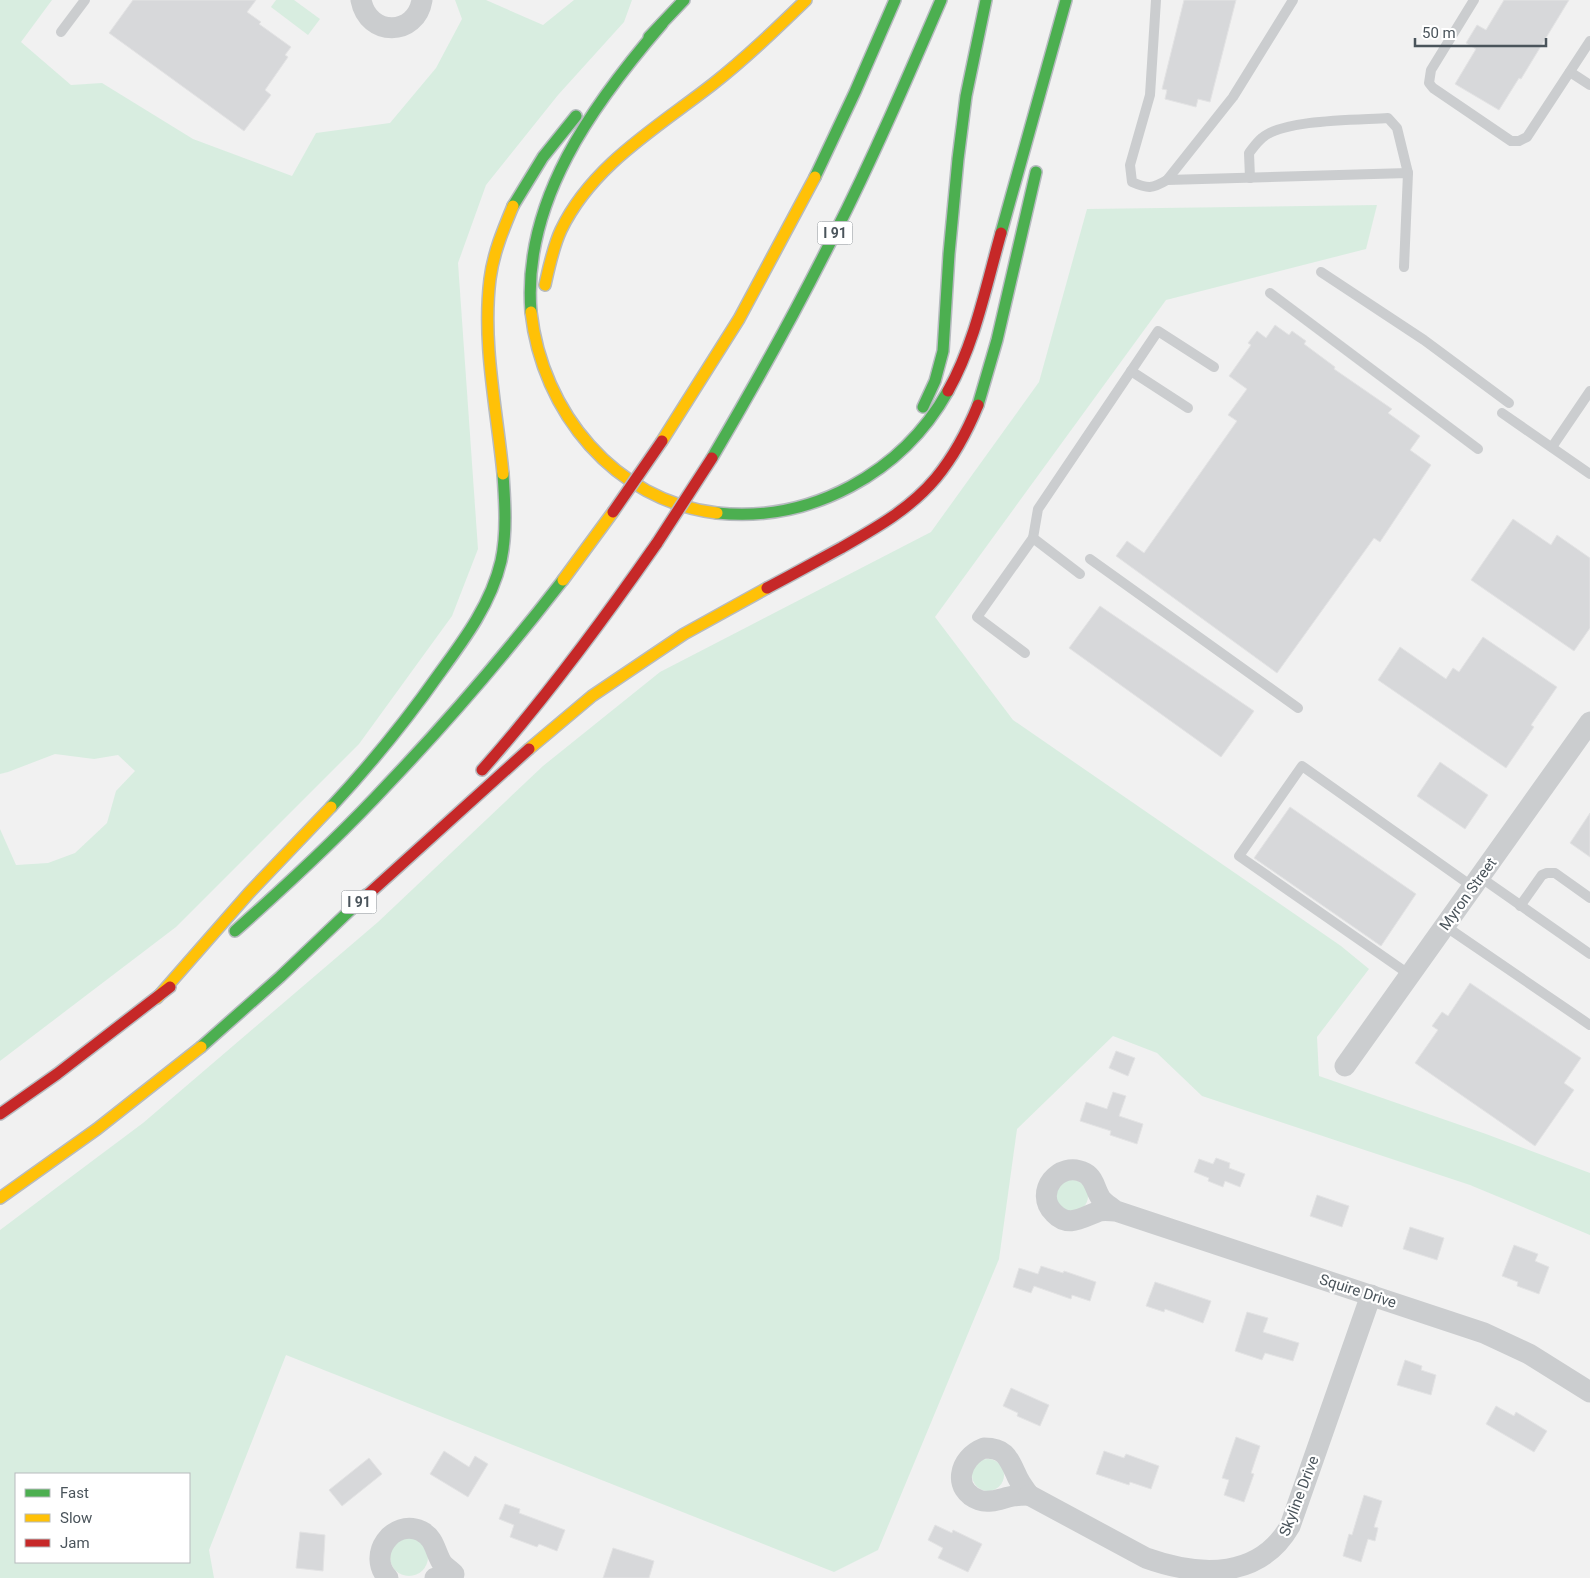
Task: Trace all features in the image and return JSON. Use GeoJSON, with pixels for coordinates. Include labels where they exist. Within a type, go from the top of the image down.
{"type":"FeatureCollection","features":[{"type":"Feature","properties":{"kind":"highway"},"geometry":{"type":"LineString","coordinates":[[156,998],[244,898],[311,829],[376,756],[432,684],[482,612],[498,573],[506,521],[489,336],[489,287],[496,251],[517,198],[546,153],[577,114],[684,0]]}},
{"type":"Feature","properties":{"kind":"highway"},"geometry":{"type":"LineString","coordinates":[[544,293],[552,255],[561,231],[576,204],[591,184],[629,149],[716,82],[806,0]]}},
{"type":"Feature","properties":{"kind":"highway","name":"I 91"},"geometry":{"type":"LineString","coordinates":[[0,1114],[64,1069],[156,998],[224,941],[300,872],[346,828],[434,735],[517,639],[562,582],[613,512],[719,353],[782,242],[839,127],[895,0]]}},
{"type":"Feature","properties":{"kind":"highway","name":"I 91"},"geometry":{"type":"LineString","coordinates":[[475,778],[563,672],[657,543],[712,458],[763,370],[828,248],[881,137],[941,0]]}},
{"type":"Feature","properties":{"kind":"highway"},"geometry":{"type":"LineString","coordinates":[[838,494],[875,468],[901,442],[920,412],[940,366],[944,342],[949,254],[959,151],[966,96],[986,0]]}},
{"type":"Feature","properties":{"kind":"highway"},"geometry":{"type":"LineString","coordinates":[[662,24],[616,80],[584,128],[563,165],[541,222],[532,266],[531,316],[540,357],[567,415],[608,465],[639,488],[686,508],[722,515],[757,515],[792,510],[838,494],[878,471],[905,448],[931,419],[946,397],[958,374],[971,339],[1066,0]]}},
{"type":"Feature","properties":{"kind":"highway"},"geometry":{"type":"LineString","coordinates":[[1062,56],[1075,0]]}},
{"type":"Feature","properties":{"kind":"highway"},"geometry":{"type":"LineString","coordinates":[[353,908],[519,757],[592,696],[684,634],[884,524],[903,511],[922,494],[942,471],[961,444],[982,398],[1039,160]]}},
{"type":"Feature","properties":{"kind":"highway"},"geometry":{"type":"LineString","coordinates":[[543,315],[546,356],[557,395]]}},
{"type":"Feature","properties":{"kind":"highway","name":"I 91"},"geometry":{"type":"LineString","coordinates":[[0,1198],[111,1119],[258,996],[353,908],[457,799]]}},
{"type":"Feature","properties":{"kind":"street"},"geometry":{"type":"LineString","coordinates":[[362,0],[363,8],[368,17],[377,24],[387,28],[398,28],[407,24],[421,8],[422,0]]}},
{"type":"Feature","properties":{"kind":"street","name":"Myron Street"},"geometry":{"type":"LineString","coordinates":[[1345,1066],[1589,726]]}},
{"type":"Feature","properties":{"kind":"street","name":"Squire Drive"},"geometry":{"type":"LineString","coordinates":[[1116,1211],[1484,1333],[1529,1354],[1590,1392]]}},
{"type":"Feature","properties":{"kind":"street","name":"Skyline Drive"},"geometry":{"type":"LineString","coordinates":[[1029,1495],[1166,1567],[1199,1575],[1222,1577],[1235,1576],[1252,1569],[1274,1553],[1290,1526],[1371,1295]]}},
{"type":"Feature","properties":{"kind":"street"},"geometry":{"type":"LineString","coordinates":[[388,1578],[381,1567],[379,1558],[381,1549],[384,1541],[390,1535],[406,1528],[423,1532],[430,1537],[451,1577]]}},
{"type":"Feature","properties":{"kind":"lane"},"geometry":{"type":"LineString","coordinates":[[61,32],[85,0]]}},
{"type":"Feature","properties":{"kind":"lane"},"geometry":{"type":"LineString","coordinates":[[1156,0],[1150,95],[1130,165],[1132,182],[1154,188],[1167,180],[1233,98],[1293,0]]}},
{"type":"Feature","properties":{"kind":"lane"},"geometry":{"type":"LineString","coordinates":[[1474,0],[1431,70],[1429,83],[1433,88],[1511,141],[1519,141],[1527,137],[1590,41]]}},
{"type":"Feature","properties":{"kind":"lane"},"geometry":{"type":"LineString","coordinates":[[1570,72],[1590,85]]}},
{"type":"Feature","properties":{"kind":"lane"},"geometry":{"type":"LineString","coordinates":[[1250,178],[1249,153],[1263,137],[1287,126],[1315,122],[1388,118],[1398,128],[1408,172],[1404,267]]}},
{"type":"Feature","properties":{"kind":"lane"},"geometry":{"type":"LineString","coordinates":[[1167,180],[1408,172]]}},
{"type":"Feature","properties":{"kind":"lane"},"geometry":{"type":"LineString","coordinates":[[1321,272],[1424,340],[1509,403]]}},
{"type":"Feature","properties":{"kind":"lane"},"geometry":{"type":"LineString","coordinates":[[1270,292],[1478,449]]}},
{"type":"Feature","properties":{"kind":"lane"},"geometry":{"type":"LineString","coordinates":[[1025,653],[977,617],[1033,538],[1038,509],[1158,330],[1214,367]]}},
{"type":"Feature","properties":{"kind":"lane"},"geometry":{"type":"LineString","coordinates":[[1131,371],[1188,408]]}},
{"type":"Feature","properties":{"kind":"lane"},"geometry":{"type":"LineString","coordinates":[[1552,447],[1590,391]]}},
{"type":"Feature","properties":{"kind":"lane"},"geometry":{"type":"LineString","coordinates":[[1502,413],[1590,474]]}},
{"type":"Feature","properties":{"kind":"lane"},"geometry":{"type":"LineString","coordinates":[[1033,538],[1080,574]]}},
{"type":"Feature","properties":{"kind":"lane"},"geometry":{"type":"LineString","coordinates":[[1090,558],[1298,708]]}},
{"type":"Feature","properties":{"kind":"lane"},"geometry":{"type":"LineString","coordinates":[[1410,975],[1239,856],[1302,766],[1476,882],[1520,906],[1590,954]]}},
{"type":"Feature","properties":{"kind":"lane"},"geometry":{"type":"LineString","coordinates":[[1520,906],[1542,875],[1547,873],[1555,873],[1590,898]]}},
{"type":"Feature","properties":{"kind":"lane"},"geometry":{"type":"LineString","coordinates":[[1445,926],[1590,1024]]}},
{"type":"Feature","properties":{"kind":"green space"},"geometry":{"type":"Polygon","coordinates":[[[0,0],[52,0],[21,42],[71,85],[102,83],[193,139],[292,176],[316,133],[390,123],[436,68],[462,19],[455,0],[486,0],[543,25],[574,0],[632,0],[624,22],[558,95],[486,185],[458,263],[478,549],[452,616],[359,744],[176,927],[0,1061],[0,829],[16,865],[48,863],[75,853],[107,823],[116,791],[135,771],[118,755],[94,759],[55,754],[0,774],[0,0]]]}},
{"type":"Feature","properties":{"kind":"green space"},"geometry":{"type":"Polygon","coordinates":[[[276,0],[294,0],[320,19],[308,35],[271,7],[276,0]]]}},
{"type":"Feature","properties":{"kind":"green space"},"geometry":{"type":"Polygon","coordinates":[[[1377,205],[1366,249],[1166,300],[935,617],[1013,720],[1341,946],[1369,969],[1317,1037],[1319,1076],[1486,1134],[1590,1173],[1590,1235],[1470,1185],[1202,1096],[1157,1053],[1113,1036],[1017,1129],[999,1259],[878,1550],[834,1572],[286,1355],[209,1550],[214,1578],[0,1578],[0,1230],[143,1123],[378,922],[543,766],[660,672],[931,532],[1039,382],[1087,209],[1377,205]]]}},
{"type":"Feature","properties":{"kind":"green space"},"geometry":{"type":"Polygon","coordinates":[[[1072,1180],[1083,1185],[1088,1196],[1083,1207],[1072,1212],[1061,1207],[1056,1196],[1061,1185],[1072,1180]]]}},
{"type":"Feature","properties":{"kind":"green space"},"geometry":{"type":"Polygon","coordinates":[[[988,1459],[1000,1463],[1004,1475],[1000,1487],[988,1491],[976,1487],[972,1475],[976,1463],[988,1459]]]}},
{"type":"Feature","properties":{"kind":"green space"},"geometry":{"type":"Polygon","coordinates":[[[409,1538],[422,1544],[428,1557],[422,1570],[409,1576],[396,1570],[390,1557],[396,1544],[409,1538]]]}},
{"type":"Feature","properties":{"kind":"building"},"geometry":{"type":"Polygon","coordinates":[[[133,0],[256,0],[247,12],[261,22],[259,24],[291,47],[285,55],[288,57],[265,90],[271,95],[244,131],[109,33],[133,0]]]}},
{"type":"Feature","properties":{"kind":"building"},"geometry":{"type":"Polygon","coordinates":[[[1184,0],[1236,0],[1210,102],[1198,99],[1196,107],[1165,99],[1167,90],[1162,89],[1184,0]]]}},
{"type":"Feature","properties":{"kind":"building"},"geometry":{"type":"Polygon","coordinates":[[[1504,0],[1569,0],[1521,79],[1519,78],[1499,110],[1455,84],[1476,49],[1466,43],[1477,25],[1486,30],[1504,0]]]}},
{"type":"Feature","properties":{"kind":"building"},"geometry":{"type":"Polygon","coordinates":[[[1275,325],[1289,335],[1292,331],[1306,341],[1304,344],[1335,367],[1334,369],[1392,409],[1388,413],[1420,436],[1410,450],[1431,465],[1380,542],[1374,538],[1277,673],[1116,556],[1127,541],[1144,553],[1237,421],[1228,415],[1247,389],[1229,376],[1251,345],[1248,343],[1257,331],[1266,338],[1275,325]]]}},
{"type":"Feature","properties":{"kind":"building"},"geometry":{"type":"Polygon","coordinates":[[[1513,519],[1551,545],[1557,535],[1590,558],[1590,628],[1574,651],[1471,580],[1513,519]]]}},
{"type":"Feature","properties":{"kind":"building"},"geometry":{"type":"Polygon","coordinates":[[[1100,606],[1254,711],[1221,757],[1069,648],[1100,606]]]}},
{"type":"Feature","properties":{"kind":"building"},"geometry":{"type":"Polygon","coordinates":[[[1483,637],[1557,687],[1531,725],[1534,727],[1506,768],[1378,680],[1400,647],[1446,679],[1453,668],[1459,672],[1483,637]]]}},
{"type":"Feature","properties":{"kind":"building"},"geometry":{"type":"Polygon","coordinates":[[[1440,762],[1488,795],[1465,829],[1417,796],[1440,762]]]}},
{"type":"Feature","properties":{"kind":"building"},"geometry":{"type":"Polygon","coordinates":[[[1290,807],[1416,894],[1381,946],[1254,858],[1290,807]]]}},
{"type":"Feature","properties":{"kind":"building"},"geometry":{"type":"Polygon","coordinates":[[[1590,813],[1590,857],[1570,843],[1590,813]]]}},
{"type":"Feature","properties":{"kind":"building"},"geometry":{"type":"Polygon","coordinates":[[[1470,983],[1581,1058],[1564,1083],[1574,1090],[1535,1146],[1415,1063],[1438,1030],[1432,1026],[1442,1012],[1448,1016],[1470,983]]]}},
{"type":"Feature","properties":{"kind":"building"},"geometry":{"type":"Polygon","coordinates":[[[1116,1051],[1135,1058],[1128,1076],[1109,1068],[1116,1051]]]}},
{"type":"Feature","properties":{"kind":"building"},"geometry":{"type":"Polygon","coordinates":[[[1113,1092],[1126,1096],[1119,1116],[1143,1124],[1137,1144],[1110,1135],[1111,1131],[1080,1121],[1086,1102],[1107,1109],[1113,1092]]]}},
{"type":"Feature","properties":{"kind":"building"},"geometry":{"type":"Polygon","coordinates":[[[1216,1158],[1230,1163],[1229,1168],[1245,1174],[1240,1187],[1225,1181],[1223,1187],[1208,1181],[1209,1178],[1194,1172],[1199,1159],[1213,1164],[1216,1158]]]}},
{"type":"Feature","properties":{"kind":"building"},"geometry":{"type":"Polygon","coordinates":[[[1317,1195],[1349,1206],[1342,1227],[1310,1216],[1317,1195]]]}},
{"type":"Feature","properties":{"kind":"building"},"geometry":{"type":"Polygon","coordinates":[[[1410,1227],[1444,1238],[1437,1260],[1403,1249],[1410,1227]]]}},
{"type":"Feature","properties":{"kind":"building"},"geometry":{"type":"Polygon","coordinates":[[[1514,1245],[1538,1254],[1535,1261],[1549,1267],[1539,1294],[1517,1286],[1518,1282],[1502,1276],[1514,1245]]]}},
{"type":"Feature","properties":{"kind":"building"},"geometry":{"type":"Polygon","coordinates":[[[1041,1266],[1063,1273],[1064,1271],[1096,1282],[1090,1301],[1072,1295],[1071,1299],[1034,1286],[1031,1293],[1013,1287],[1019,1268],[1038,1274],[1041,1266]]]}},
{"type":"Feature","properties":{"kind":"building"},"geometry":{"type":"Polygon","coordinates":[[[1155,1282],[1211,1301],[1203,1323],[1165,1309],[1164,1312],[1146,1306],[1155,1282]]]}},
{"type":"Feature","properties":{"kind":"building"},"geometry":{"type":"Polygon","coordinates":[[[1247,1312],[1268,1318],[1263,1332],[1299,1343],[1293,1361],[1265,1353],[1262,1360],[1235,1351],[1247,1312]]]}},
{"type":"Feature","properties":{"kind":"building"},"geometry":{"type":"Polygon","coordinates":[[[1405,1360],[1422,1366],[1421,1370],[1436,1375],[1431,1395],[1397,1385],[1405,1360]]]}},
{"type":"Feature","properties":{"kind":"building"},"geometry":{"type":"Polygon","coordinates":[[[1011,1388],[1049,1405],[1040,1426],[1017,1416],[1018,1413],[1003,1406],[1011,1388]]]}},
{"type":"Feature","properties":{"kind":"building"},"geometry":{"type":"Polygon","coordinates":[[[1496,1406],[1514,1416],[1516,1412],[1547,1431],[1534,1452],[1486,1424],[1496,1406]]]}},
{"type":"Feature","properties":{"kind":"building"},"geometry":{"type":"Polygon","coordinates":[[[1236,1437],[1260,1446],[1251,1473],[1254,1474],[1244,1502],[1224,1495],[1229,1480],[1222,1478],[1236,1437]]]}},
{"type":"Feature","properties":{"kind":"building"},"geometry":{"type":"Polygon","coordinates":[[[444,1451],[469,1467],[475,1456],[488,1464],[468,1497],[430,1474],[444,1451]]]}},
{"type":"Feature","properties":{"kind":"building"},"geometry":{"type":"Polygon","coordinates":[[[1104,1451],[1124,1458],[1126,1454],[1159,1466],[1151,1489],[1130,1482],[1129,1485],[1096,1474],[1104,1451]]]}},
{"type":"Feature","properties":{"kind":"building"},"geometry":{"type":"Polygon","coordinates":[[[369,1458],[382,1474],[342,1506],[329,1490],[369,1458]]]}},
{"type":"Feature","properties":{"kind":"building"},"geometry":{"type":"Polygon","coordinates":[[[1364,1495],[1382,1501],[1374,1527],[1378,1528],[1375,1541],[1368,1539],[1361,1562],[1343,1556],[1349,1534],[1352,1535],[1364,1495]]]}},
{"type":"Feature","properties":{"kind":"building"},"geometry":{"type":"Polygon","coordinates":[[[505,1504],[520,1509],[519,1513],[565,1530],[557,1551],[539,1544],[537,1547],[510,1537],[514,1525],[499,1519],[505,1504]]]}},
{"type":"Feature","properties":{"kind":"building"},"geometry":{"type":"Polygon","coordinates":[[[935,1525],[952,1533],[953,1530],[982,1544],[968,1572],[938,1558],[943,1548],[928,1540],[935,1525]]]}},
{"type":"Feature","properties":{"kind":"building"},"geometry":{"type":"Polygon","coordinates":[[[300,1532],[325,1535],[323,1571],[296,1568],[300,1532]]]}},
{"type":"Feature","properties":{"kind":"building"},"geometry":{"type":"Polygon","coordinates":[[[613,1548],[654,1561],[649,1578],[603,1578],[613,1548]]]}},
{"type":"Feature","properties":{"kind":"traffic: fast"},"geometry":{"type":"LineString","coordinates":[[649,37],[684,0]]}},
{"type":"Feature","properties":{"kind":"traffic: fast"},"geometry":{"type":"LineString","coordinates":[[815,177],[895,0]]}},
{"type":"Feature","properties":{"kind":"traffic: fast"},"geometry":{"type":"LineString","coordinates":[[712,458],[775,348],[834,235],[876,148],[941,0]]}},
{"type":"Feature","properties":{"kind":"traffic: fast"},"geometry":{"type":"LineString","coordinates":[[923,407],[935,381],[943,351],[949,254],[958,159],[966,96],[986,0]]}},
{"type":"Feature","properties":{"kind":"traffic: fast"},"geometry":{"type":"LineString","coordinates":[[1001,233],[1066,0]]}},
{"type":"Feature","properties":{"kind":"traffic: fast"},"geometry":{"type":"LineString","coordinates":[[531,312],[531,271],[538,231],[550,193],[567,156],[588,121],[611,87],[662,24]]}},
{"type":"Feature","properties":{"kind":"traffic: fast"},"geometry":{"type":"LineString","coordinates":[[513,206],[543,157],[576,116]]}},
{"type":"Feature","properties":{"kind":"traffic: fast"},"geometry":{"type":"LineString","coordinates":[[978,405],[997,340],[1036,172]]}},
{"type":"Feature","properties":{"kind":"traffic: fast"},"geometry":{"type":"LineString","coordinates":[[717,513],[752,514],[786,510],[819,500],[850,486],[879,468],[906,446],[929,420],[948,391]]}},
{"type":"Feature","properties":{"kind":"traffic: fast"},"geometry":{"type":"LineString","coordinates":[[331,807],[374,759],[414,709],[458,648],[484,607],[491,592],[503,550],[505,518],[503,474]]}},
{"type":"Feature","properties":{"kind":"traffic: fast"},"geometry":{"type":"LineString","coordinates":[[235,931],[332,841],[434,735],[521,633],[563,580]]}},
{"type":"Feature","properties":{"kind":"traffic: fast"},"geometry":{"type":"LineString","coordinates":[[201,1047],[280,977],[366,895]]}},
{"type":"Feature","properties":{"kind":"traffic: slow"},"geometry":{"type":"LineString","coordinates":[[545,285],[553,250],[561,230],[574,207],[590,186],[628,149],[737,64],[806,0]]}},
{"type":"Feature","properties":{"kind":"traffic: slow"},"geometry":{"type":"LineString","coordinates":[[662,441],[739,319],[815,177]]}},
{"type":"Feature","properties":{"kind":"traffic: slow"},"geometry":{"type":"LineString","coordinates":[[503,474],[491,377],[488,303],[493,260],[513,206]]}},
{"type":"Feature","properties":{"kind":"traffic: slow"},"geometry":{"type":"LineString","coordinates":[[531,312],[538,349],[550,384],[568,416],[590,446],[616,470],[646,491],[680,505],[717,513]]}},
{"type":"Feature","properties":{"kind":"traffic: slow"},"geometry":{"type":"LineString","coordinates":[[563,580],[613,512]]}},
{"type":"Feature","properties":{"kind":"traffic: slow"},"geometry":{"type":"LineString","coordinates":[[529,749],[592,696],[684,634],[767,588]]}},
{"type":"Feature","properties":{"kind":"traffic: slow"},"geometry":{"type":"LineString","coordinates":[[157,998],[249,893],[331,807]]}},
{"type":"Feature","properties":{"kind":"traffic: slow"},"geometry":{"type":"LineString","coordinates":[[0,1198],[97,1129],[201,1047]]}},
{"type":"Feature","properties":{"kind":"traffic: jam"},"geometry":{"type":"LineString","coordinates":[[948,391],[966,354],[973,334],[1001,233]]}},
{"type":"Feature","properties":{"kind":"traffic: jam"},"geometry":{"type":"LineString","coordinates":[[767,588],[867,533],[915,499],[936,478],[949,461],[965,434],[978,405]]}},
{"type":"Feature","properties":{"kind":"traffic: jam"},"geometry":{"type":"LineString","coordinates":[[613,512],[662,441]]}},
{"type":"Feature","properties":{"kind":"traffic: jam"},"geometry":{"type":"LineString","coordinates":[[657,543],[712,458]]}},
{"type":"Feature","properties":{"kind":"traffic: jam"},"geometry":{"type":"LineString","coordinates":[[482,770],[573,659],[657,543]]}},
{"type":"Feature","properties":{"kind":"traffic: jam"},"geometry":{"type":"LineString","coordinates":[[353,908],[529,749]]}},
{"type":"Feature","properties":{"kind":"traffic: jam"},"geometry":{"type":"LineString","coordinates":[[0,1114],[57,1074],[170,987]]}}]}
